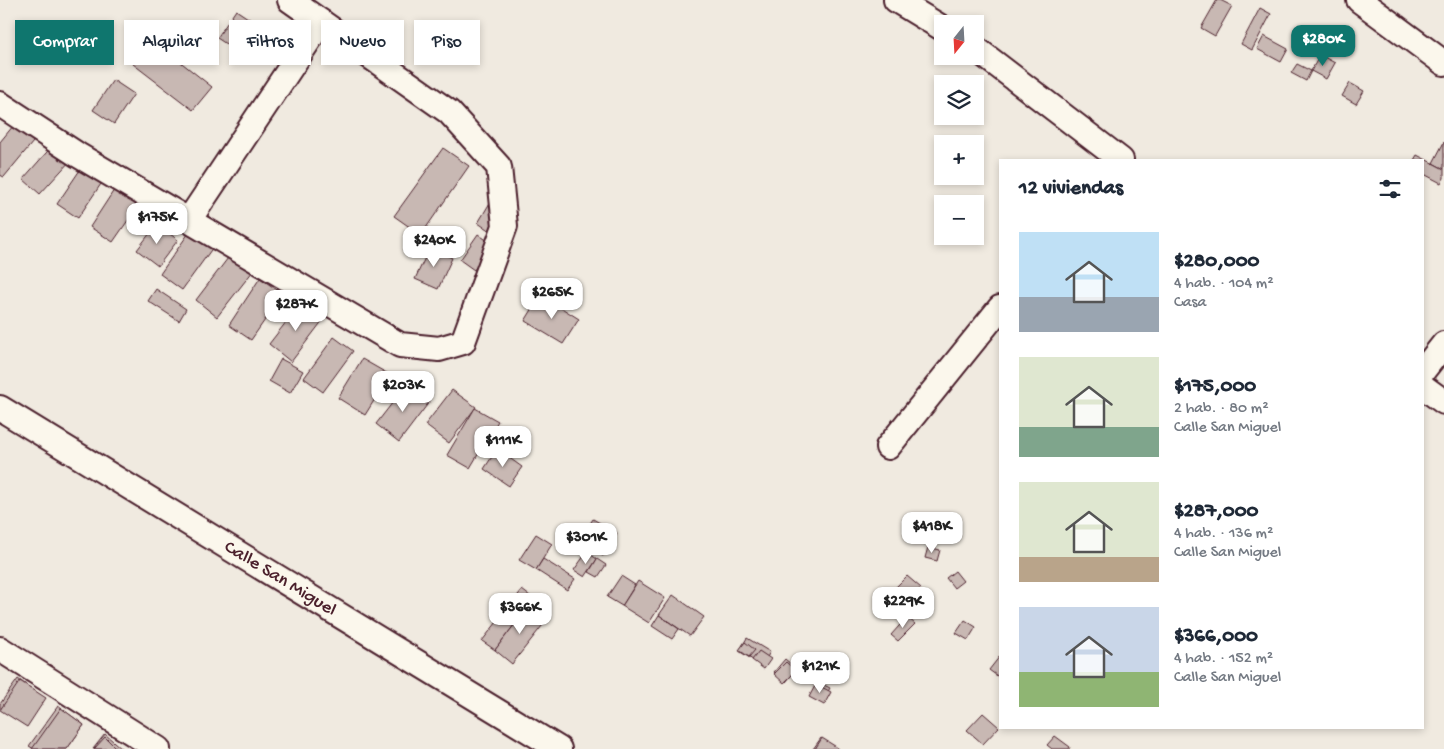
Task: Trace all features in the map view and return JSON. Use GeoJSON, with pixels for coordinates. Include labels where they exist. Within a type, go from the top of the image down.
{"type":"FeatureCollection","features":[{"type":"Feature","properties":{"kind":"street"},"geometry":{"type":"LineString","coordinates":[[189,220],[321,22],[290,0]]}},
{"type":"Feature","properties":{"kind":"street"},"geometry":{"type":"LineString","coordinates":[[896,0],[934,23]]}},
{"type":"Feature","properties":{"kind":"street"},"geometry":{"type":"LineString","coordinates":[[1359,0],[1444,63]]}},
{"type":"Feature","properties":{"kind":"street"},"geometry":{"type":"LineString","coordinates":[[984,55],[1119,159]]}},
{"type":"Feature","properties":{"kind":"street"},"geometry":{"type":"LineString","coordinates":[[0,104],[78,155],[400,344],[439,349],[463,342],[506,226],[499,168],[449,112],[382,65]]}},
{"type":"Feature","properties":{"kind":"street"},"geometry":{"type":"LineString","coordinates":[[888,447],[999,309]]}},
{"type":"Feature","properties":{"kind":"street"},"geometry":{"type":"LineString","coordinates":[[1424,369],[1444,344]]}},
{"type":"Feature","properties":{"kind":"street"},"geometry":{"type":"LineString","coordinates":[[1424,387],[1444,402]]}},
{"type":"Feature","properties":{"kind":"street","name":"Calle San Miguel"},"geometry":{"type":"LineString","coordinates":[[0,408],[558,749]]}},
{"type":"Feature","properties":{"kind":"street"},"geometry":{"type":"LineString","coordinates":[[0,649],[158,749]]}},
{"type":"Feature","properties":{"kind":"building"},"geometry":{"type":"Polygon","coordinates":[[[1217,0],[1232,6],[1215,36],[1201,28],[1217,0]]]}},
{"type":"Feature","properties":{"kind":"building"},"geometry":{"type":"Polygon","coordinates":[[[1260,8],[1271,14],[1252,50],[1241,44],[1260,8]]]}},
{"type":"Feature","properties":{"kind":"building"},"geometry":{"type":"Polygon","coordinates":[[[236,10],[251,20],[229,20],[236,10]]]}},
{"type":"Feature","properties":{"kind":"building"},"geometry":{"type":"Polygon","coordinates":[[[229,20],[229,46],[219,39],[219,35],[229,20]]]}},
{"type":"Feature","properties":{"kind":"building"},"geometry":{"type":"Polygon","coordinates":[[[1264,36],[1288,49],[1281,62],[1257,49],[1264,36]]]}},
{"type":"Feature","properties":{"kind":"building"},"geometry":{"type":"Polygon","coordinates":[[[1320,55],[1335,63],[1326,79],[1311,71],[1320,55]]]}},
{"type":"Feature","properties":{"kind":"building"},"geometry":{"type":"Polygon","coordinates":[[[1297,64],[1311,71],[1306,81],[1291,73],[1297,64]]]}},
{"type":"Feature","properties":{"kind":"building"},"geometry":{"type":"Polygon","coordinates":[[[134,65],[184,65],[212,87],[193,110],[134,65]]]}},
{"type":"Feature","properties":{"kind":"building"},"geometry":{"type":"Polygon","coordinates":[[[113,80],[134,94],[114,124],[93,110],[113,80]]]}},
{"type":"Feature","properties":{"kind":"building"},"geometry":{"type":"Polygon","coordinates":[[[1350,83],[1364,91],[1356,104],[1342,96],[1350,83]]]}},
{"type":"Feature","properties":{"kind":"building"},"geometry":{"type":"Polygon","coordinates":[[[18,120],[38,136],[4,177],[0,175],[0,142],[18,120]]]}},
{"type":"Feature","properties":{"kind":"building"},"geometry":{"type":"Polygon","coordinates":[[[1444,142],[1444,169],[1433,163],[1444,142]]]}},
{"type":"Feature","properties":{"kind":"building"},"geometry":{"type":"Polygon","coordinates":[[[54,144],[71,160],[40,194],[23,179],[54,144]]]}},
{"type":"Feature","properties":{"kind":"building"},"geometry":{"type":"Polygon","coordinates":[[[443,148],[469,166],[421,235],[394,216],[443,148]]]}},
{"type":"Feature","properties":{"kind":"building"},"geometry":{"type":"Polygon","coordinates":[[[1417,155],[1444,169],[1444,178],[1441,183],[1424,174],[1424,159],[1415,159],[1417,155]]]}},
{"type":"Feature","properties":{"kind":"building"},"geometry":{"type":"Polygon","coordinates":[[[84,164],[105,178],[78,218],[57,204],[84,164]]]}},
{"type":"Feature","properties":{"kind":"building"},"geometry":{"type":"Polygon","coordinates":[[[116,187],[140,203],[113,242],[90,227],[116,187]]]}},
{"type":"Feature","properties":{"kind":"building"},"geometry":{"type":"Polygon","coordinates":[[[491,201],[507,210],[493,233],[478,223],[491,201]]]}},
{"type":"Feature","properties":{"kind":"building"},"geometry":{"type":"Polygon","coordinates":[[[157,224],[178,240],[158,266],[137,250],[157,224]]]}},
{"type":"Feature","properties":{"kind":"building"},"geometry":{"type":"Polygon","coordinates":[[[193,227],[216,243],[182,290],[160,274],[193,227]]]}},
{"type":"Feature","properties":{"kind":"building"},"geometry":{"type":"Polygon","coordinates":[[[478,234],[492,244],[474,270],[460,260],[478,234]]]}},
{"type":"Feature","properties":{"kind":"building"},"geometry":{"type":"Polygon","coordinates":[[[430,247],[452,258],[438,289],[415,279],[430,247]]]}},
{"type":"Feature","properties":{"kind":"building"},"geometry":{"type":"Polygon","coordinates":[[[231,254],[253,271],[217,317],[196,300],[231,254]]]}},
{"type":"Feature","properties":{"kind":"building"},"geometry":{"type":"Polygon","coordinates":[[[260,278],[283,294],[251,340],[229,325],[260,278]]]}},
{"type":"Feature","properties":{"kind":"building"},"geometry":{"type":"Polygon","coordinates":[[[156,289],[186,309],[179,321],[148,301],[156,289]]]}},
{"type":"Feature","properties":{"kind":"building"},"geometry":{"type":"Polygon","coordinates":[[[541,295],[579,319],[563,344],[525,321],[541,295]]]}},
{"type":"Feature","properties":{"kind":"building"},"geometry":{"type":"Polygon","coordinates":[[[301,303],[323,320],[291,362],[269,344],[301,303]]]}},
{"type":"Feature","properties":{"kind":"building"},"geometry":{"type":"Polygon","coordinates":[[[334,337],[353,351],[323,392],[304,378],[334,337]]]}},
{"type":"Feature","properties":{"kind":"building"},"geometry":{"type":"Polygon","coordinates":[[[281,359],[303,371],[290,393],[269,381],[281,359]]]}},
{"type":"Feature","properties":{"kind":"building"},"geometry":{"type":"Polygon","coordinates":[[[362,359],[390,375],[365,415],[338,398],[362,359]]]}},
{"type":"Feature","properties":{"kind":"building"},"geometry":{"type":"Polygon","coordinates":[[[407,384],[430,401],[399,442],[376,424],[407,384]]]}},
{"type":"Feature","properties":{"kind":"building"},"geometry":{"type":"Polygon","coordinates":[[[452,390],[476,407],[449,443],[425,425],[452,390]]]}},
{"type":"Feature","properties":{"kind":"building"},"geometry":{"type":"Polygon","coordinates":[[[475,408],[498,421],[470,468],[447,455],[475,408]]]}},
{"type":"Feature","properties":{"kind":"building"},"geometry":{"type":"Polygon","coordinates":[[[497,449],[522,467],[509,486],[484,469],[497,449]]]}},
{"type":"Feature","properties":{"kind":"building"},"geometry":{"type":"Polygon","coordinates":[[[593,519],[617,533],[603,556],[579,541],[593,519]]]}},
{"type":"Feature","properties":{"kind":"building"},"geometry":{"type":"Polygon","coordinates":[[[536,534],[552,544],[536,570],[519,560],[536,534]]]}},
{"type":"Feature","properties":{"kind":"building"},"geometry":{"type":"Polygon","coordinates":[[[928,547],[940,550],[937,561],[925,558],[928,547]]]}},
{"type":"Feature","properties":{"kind":"building"},"geometry":{"type":"Polygon","coordinates":[[[587,552],[597,559],[585,577],[574,570],[587,552]]]}},
{"type":"Feature","properties":{"kind":"building"},"geometry":{"type":"Polygon","coordinates":[[[543,559],[575,579],[567,590],[536,570],[543,559]]]}},
{"type":"Feature","properties":{"kind":"building"},"geometry":{"type":"Polygon","coordinates":[[[597,559],[606,565],[598,577],[589,572],[597,559]]]}},
{"type":"Feature","properties":{"kind":"building"},"geometry":{"type":"Polygon","coordinates":[[[955,571],[963,581],[954,588],[946,578],[955,571]]]}},
{"type":"Feature","properties":{"kind":"building"},"geometry":{"type":"Polygon","coordinates":[[[621,576],[635,585],[622,606],[607,597],[621,576]]]}},
{"type":"Feature","properties":{"kind":"building"},"geometry":{"type":"Polygon","coordinates":[[[907,576],[921,588],[905,603],[893,590],[907,576]]]}},
{"type":"Feature","properties":{"kind":"building"},"geometry":{"type":"Polygon","coordinates":[[[638,581],[665,598],[649,623],[622,606],[638,581]]]}},
{"type":"Feature","properties":{"kind":"building"},"geometry":{"type":"Polygon","coordinates":[[[522,590],[534,599],[495,650],[482,641],[522,590]]]}},
{"type":"Feature","properties":{"kind":"building"},"geometry":{"type":"Polygon","coordinates":[[[673,595],[704,617],[690,636],[659,615],[673,595]]]}},
{"type":"Feature","properties":{"kind":"building"},"geometry":{"type":"Polygon","coordinates":[[[528,607],[546,621],[512,664],[495,650],[528,607]]]}},
{"type":"Feature","properties":{"kind":"building"},"geometry":{"type":"Polygon","coordinates":[[[659,615],[679,629],[672,639],[652,626],[659,615]]]}},
{"type":"Feature","properties":{"kind":"building"},"geometry":{"type":"Polygon","coordinates":[[[907,617],[915,624],[898,641],[891,635],[907,617]]]}},
{"type":"Feature","properties":{"kind":"building"},"geometry":{"type":"Polygon","coordinates":[[[965,620],[976,627],[968,640],[956,633],[965,620]]]}},
{"type":"Feature","properties":{"kind":"building"},"geometry":{"type":"Polygon","coordinates":[[[747,638],[770,652],[762,666],[739,651],[747,638]]]}},
{"type":"Feature","properties":{"kind":"building"},"geometry":{"type":"Polygon","coordinates":[[[745,642],[755,650],[749,657],[739,650],[745,642]]]}},
{"type":"Feature","properties":{"kind":"building"},"geometry":{"type":"Polygon","coordinates":[[[759,651],[771,659],[764,669],[752,660],[759,651]]]}},
{"type":"Feature","properties":{"kind":"building"},"geometry":{"type":"Polygon","coordinates":[[[999,657],[999,677],[989,670],[999,657]]]}},
{"type":"Feature","properties":{"kind":"building"},"geometry":{"type":"Polygon","coordinates":[[[785,659],[797,669],[786,682],[774,672],[785,659]]]}},
{"type":"Feature","properties":{"kind":"building"},"geometry":{"type":"Polygon","coordinates":[[[786,662],[796,671],[784,683],[774,674],[786,662]]]}},
{"type":"Feature","properties":{"kind":"building"},"geometry":{"type":"Polygon","coordinates":[[[18,679],[43,697],[23,724],[0,708],[0,704],[18,679]]]}},
{"type":"Feature","properties":{"kind":"building"},"geometry":{"type":"Polygon","coordinates":[[[20,681],[46,698],[27,727],[0,710],[20,681]]]}},
{"type":"Feature","properties":{"kind":"building"},"geometry":{"type":"Polygon","coordinates":[[[818,682],[830,688],[822,702],[811,696],[818,682]]]}},
{"type":"Feature","properties":{"kind":"building"},"geometry":{"type":"Polygon","coordinates":[[[816,684],[831,692],[824,705],[809,697],[816,684]]]}},
{"type":"Feature","properties":{"kind":"building"},"geometry":{"type":"Polygon","coordinates":[[[58,706],[84,725],[67,749],[34,749],[29,746],[58,706]]]}},
{"type":"Feature","properties":{"kind":"building"},"geometry":{"type":"Polygon","coordinates":[[[61,708],[84,725],[67,749],[32,749],[61,708]]]}},
{"type":"Feature","properties":{"kind":"building"},"geometry":{"type":"Polygon","coordinates":[[[983,713],[999,727],[983,744],[967,730],[983,713]]]}},
{"type":"Feature","properties":{"kind":"building"},"geometry":{"type":"Polygon","coordinates":[[[105,734],[122,749],[93,749],[105,734]]]}},
{"type":"Feature","properties":{"kind":"building"},"geometry":{"type":"Polygon","coordinates":[[[1055,736],[1070,747],[1069,749],[1052,749],[1047,745],[1055,736]]]}},
{"type":"Feature","properties":{"kind":"building"},"geometry":{"type":"Polygon","coordinates":[[[105,737],[117,749],[94,749],[105,737]]]}},
{"type":"Feature","properties":{"kind":"building"},"geometry":{"type":"Polygon","coordinates":[[[821,738],[837,749],[813,749],[821,738]]]}},
{"type":"Feature","properties":{"kind":"building"},"geometry":{"type":"Polygon","coordinates":[[[822,738],[838,748],[815,749],[822,738]]]}}]}
